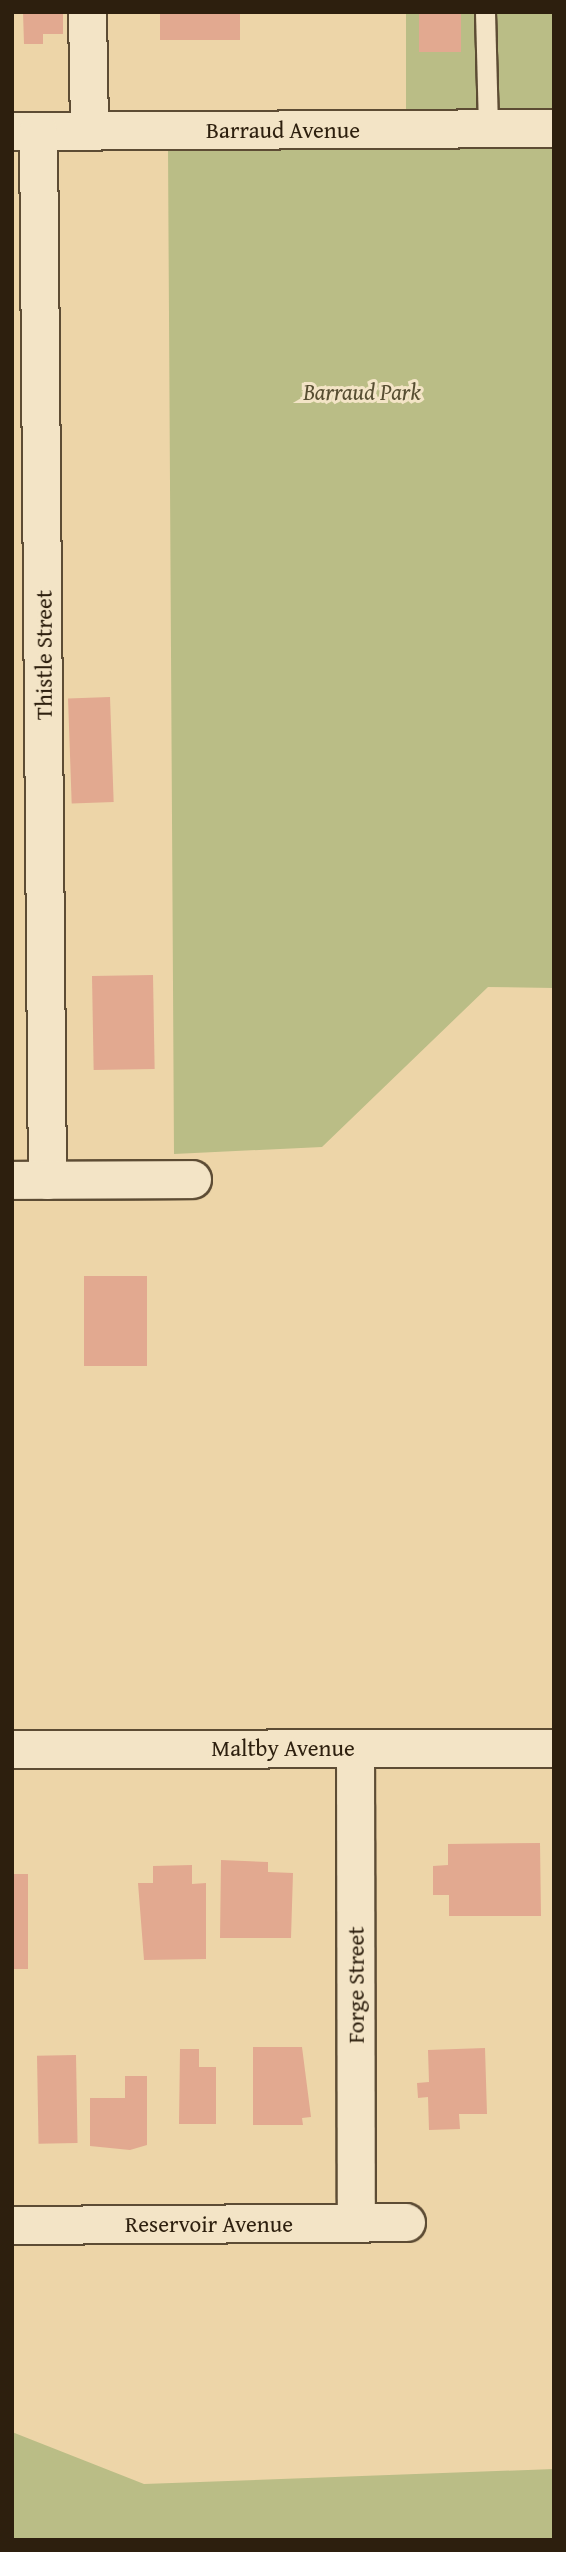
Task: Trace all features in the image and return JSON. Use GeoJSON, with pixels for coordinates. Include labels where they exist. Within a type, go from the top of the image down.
{"type":"FeatureCollection","features":[{"type":"Feature","properties":{"kind":"street"},"geometry":{"type":"LineString","coordinates":[[87,12],[89,131]]}},
{"type":"Feature","properties":{"kind":"street","name":"Barraud Avenue"},"geometry":{"type":"LineString","coordinates":[[25,131],[554,128]]}},
{"type":"Feature","properties":{"kind":"street","name":"Thistle Street"},"geometry":{"type":"LineString","coordinates":[[25,131],[30,1180]]}},
{"type":"Feature","properties":{"kind":"street"},"geometry":{"type":"LineString","coordinates":[[30,1180],[192,1179]]}},
{"type":"Feature","properties":{"kind":"street","name":"Forge Street"},"geometry":{"type":"LineString","coordinates":[[355,1748],[356,2223]]}},
{"type":"Feature","properties":{"kind":"street","name":"Maltby Avenue"},"geometry":{"type":"LineString","coordinates":[[12,1749],[554,1748]]}},
{"type":"Feature","properties":{"kind":"street","name":"Reservoir Avenue"},"geometry":{"type":"LineString","coordinates":[[12,2225],[406,2222]]}},
{"type":"Feature","properties":{"kind":"lane"},"geometry":{"type":"LineString","coordinates":[[485,12],[488,129]]}},
{"type":"Feature","properties":{"kind":"green space","name":"Barraud Park"},"geometry":{"type":"Polygon","coordinates":[[[406,12],[554,12],[554,988],[488,987],[322,1147],[174,1154],[168,149],[406,149],[406,12]]]}},
{"type":"Feature","properties":{"kind":"green space"},"geometry":{"type":"Polygon","coordinates":[[[12,2432],[144,2484],[554,2469],[554,2540],[12,2540],[12,2432]]]}},
{"type":"Feature","properties":{"kind":"building"},"geometry":{"type":"Polygon","coordinates":[[[23,12],[63,12],[63,34],[43,34],[43,44],[24,44],[23,12]]]}},
{"type":"Feature","properties":{"kind":"building"},"geometry":{"type":"Polygon","coordinates":[[[160,12],[240,12],[240,40],[160,40],[160,12]]]}},
{"type":"Feature","properties":{"kind":"building"},"geometry":{"type":"Polygon","coordinates":[[[419,12],[461,12],[461,52],[419,52],[419,12]]]}},
{"type":"Feature","properties":{"kind":"building"},"geometry":{"type":"Polygon","coordinates":[[[110,697],[114,802],[72,803],[68,698],[110,697]]]}},
{"type":"Feature","properties":{"kind":"building"},"geometry":{"type":"Polygon","coordinates":[[[153,975],[155,1069],[94,1070],[92,976],[153,975]]]}},
{"type":"Feature","properties":{"kind":"building"},"geometry":{"type":"Polygon","coordinates":[[[84,1276],[147,1276],[147,1366],[84,1366],[84,1276]]]}},
{"type":"Feature","properties":{"kind":"building"},"geometry":{"type":"Polygon","coordinates":[[[540,1843],[541,1916],[449,1916],[449,1895],[433,1895],[433,1866],[448,1865],[448,1844],[540,1843]]]}},
{"type":"Feature","properties":{"kind":"building"},"geometry":{"type":"Polygon","coordinates":[[[221,1860],[268,1862],[268,1872],[293,1873],[291,1938],[220,1938],[221,1860]]]}},
{"type":"Feature","properties":{"kind":"building"},"geometry":{"type":"Polygon","coordinates":[[[192,1865],[192,1884],[206,1883],[206,1959],[144,1960],[138,1883],[153,1883],[153,1866],[192,1865]]]}},
{"type":"Feature","properties":{"kind":"building"},"geometry":{"type":"Polygon","coordinates":[[[12,1874],[28,1874],[28,1969],[12,1969],[12,1874]]]}},
{"type":"Feature","properties":{"kind":"building"},"geometry":{"type":"Polygon","coordinates":[[[253,2047],[302,2047],[311,2117],[302,2118],[303,2125],[253,2125],[253,2047]]]}},
{"type":"Feature","properties":{"kind":"building"},"geometry":{"type":"Polygon","coordinates":[[[485,2048],[487,2114],[459,2114],[460,2129],[429,2130],[428,2097],[418,2098],[417,2083],[429,2082],[428,2050],[485,2048]]]}},
{"type":"Feature","properties":{"kind":"building"},"geometry":{"type":"Polygon","coordinates":[[[180,2049],[199,2049],[199,2067],[216,2067],[216,2124],[179,2124],[180,2049]]]}},
{"type":"Feature","properties":{"kind":"building"},"geometry":{"type":"Polygon","coordinates":[[[76,2055],[78,2143],[39,2144],[37,2056],[76,2055]]]}},
{"type":"Feature","properties":{"kind":"building"},"geometry":{"type":"Polygon","coordinates":[[[125,2076],[147,2076],[147,2145],[130,2150],[90,2146],[90,2098],[125,2098],[125,2076]]]}}]}
